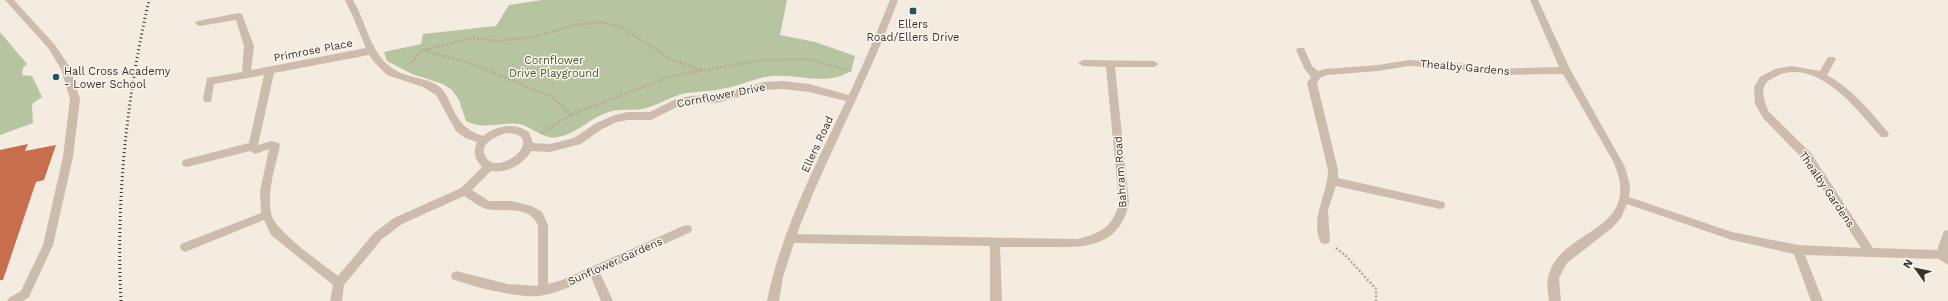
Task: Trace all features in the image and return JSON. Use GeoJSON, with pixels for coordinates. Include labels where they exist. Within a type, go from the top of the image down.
{"type":"FeatureCollection","features":[{"type":"Feature","properties":{"kind":"street"},"geometry":{"type":"LineString","coordinates":[[9,0],[52,47],[66,68],[75,99],[68,158],[48,245],[25,294],[13,301]]}},
{"type":"Feature","properties":{"kind":"street"},"geometry":{"type":"LineString","coordinates":[[350,0],[356,10],[370,50],[384,67],[398,78],[426,84],[439,92],[455,125],[468,136],[484,140]]}},
{"type":"Feature","properties":{"kind":"street","name":"Ellers Road"},"geometry":{"type":"LineString","coordinates":[[773,301],[777,279],[790,238],[810,188],[863,74],[894,0]]}},
{"type":"Feature","properties":{"kind":"street"},"geometry":{"type":"LineString","coordinates":[[1534,0],[1565,70],[1620,165],[1626,184],[1624,200],[1617,217],[1590,240],[1568,254],[1555,272],[1553,291],[1554,301]]}},
{"type":"Feature","properties":{"kind":"street"},"geometry":{"type":"LineString","coordinates":[[200,23],[239,16],[248,46],[246,74]]}},
{"type":"Feature","properties":{"kind":"street","name":"Primrose Place"},"geometry":{"type":"LineString","coordinates":[[253,146],[270,70],[370,50]]}},
{"type":"Feature","properties":{"kind":"street"},"geometry":{"type":"LineString","coordinates":[[1301,50],[1308,68],[1317,76],[1312,82],[1333,170],[1334,182],[1322,215],[1325,240]]}},
{"type":"Feature","properties":{"kind":"street"},"geometry":{"type":"LineString","coordinates":[[1822,76],[1831,59]]}},
{"type":"Feature","properties":{"kind":"street"},"geometry":{"type":"LineString","coordinates":[[1083,63],[1154,64]]}},
{"type":"Feature","properties":{"kind":"street","name":"Thealby Gardens"},"geometry":{"type":"LineString","coordinates":[[1317,76],[1325,72],[1378,68],[1409,63],[1452,66],[1494,72],[1565,70]]}},
{"type":"Feature","properties":{"kind":"street","name":"Bahram Road"},"geometry":{"type":"LineString","coordinates":[[790,238],[824,240],[1078,243],[1096,239],[1107,233],[1116,225],[1122,214],[1124,203],[1110,64]]}},
{"type":"Feature","properties":{"kind":"street","name":"Thealby Gardens"},"geometry":{"type":"LineString","coordinates":[[1870,253],[1807,156],[1766,115],[1760,104],[1759,87],[1770,74],[1778,71],[1791,69],[1815,72],[1837,85],[1855,101],[1884,134]]}},
{"type":"Feature","properties":{"kind":"street"},"geometry":{"type":"LineString","coordinates":[[208,98],[210,81],[270,70]]}},
{"type":"Feature","properties":{"kind":"street","name":"Cornflower Drive"},"geometry":{"type":"LineString","coordinates":[[528,144],[550,148],[577,141],[600,126],[615,119],[628,116],[651,116],[674,104],[690,100],[716,99],[764,86],[783,85],[809,88],[851,99]]}},
{"type":"Feature","properties":{"kind":"street"},"geometry":{"type":"LineString","coordinates":[[514,129],[526,135],[528,144],[525,153],[513,164],[500,167],[489,166],[479,158],[480,146],[484,140],[498,131],[514,129]]}},
{"type":"Feature","properties":{"kind":"street"},"geometry":{"type":"LineString","coordinates":[[186,163],[253,146],[255,150],[271,145],[275,146],[265,191],[266,215],[275,232],[339,283]]}},
{"type":"Feature","properties":{"kind":"street"},"geometry":{"type":"LineString","coordinates":[[336,301],[339,283],[378,236],[398,221],[465,191],[489,166]]}},
{"type":"Feature","properties":{"kind":"street"},"geometry":{"type":"LineString","coordinates":[[1334,182],[1440,205]]}},
{"type":"Feature","properties":{"kind":"street"},"geometry":{"type":"LineString","coordinates":[[465,191],[487,205],[511,205],[528,208],[538,215],[543,225],[543,290]]}},
{"type":"Feature","properties":{"kind":"street"},"geometry":{"type":"LineString","coordinates":[[1624,200],[1732,236],[1798,250],[1944,257],[1948,234]]}},
{"type":"Feature","properties":{"kind":"street"},"geometry":{"type":"LineString","coordinates":[[185,247],[266,215]]}},
{"type":"Feature","properties":{"kind":"street","name":"Sunflower Gardens"},"geometry":{"type":"LineString","coordinates":[[456,276],[522,291],[543,290],[565,284],[687,229]]}},
{"type":"Feature","properties":{"kind":"street"},"geometry":{"type":"LineString","coordinates":[[995,242],[996,301]]}},
{"type":"Feature","properties":{"kind":"street"},"geometry":{"type":"LineString","coordinates":[[1798,250],[1817,301]]}},
{"type":"Feature","properties":{"kind":"street"},"geometry":{"type":"LineString","coordinates":[[594,271],[607,301]]}},
{"type":"Feature","properties":{"kind":"path"},"geometry":{"type":"LineString","coordinates":[[398,78],[423,50],[474,38],[496,41],[533,37],[575,25],[602,22],[621,27],[670,59],[701,71]]}},
{"type":"Feature","properties":{"kind":"path"},"geometry":{"type":"LineString","coordinates":[[423,50],[475,65],[552,97],[571,115]]}},
{"type":"Feature","properties":{"kind":"path"},"geometry":{"type":"LineString","coordinates":[[528,144],[571,115],[671,76],[761,60],[808,59],[863,74]]}},
{"type":"Feature","properties":{"kind":"path"},"geometry":{"type":"LineString","coordinates":[[1325,240],[1346,256],[1376,289],[1376,301]]}},
{"type":"Feature","properties":{"kind":"green space","name":"Cornflower Drive Playground"},"geometry":{"type":"Polygon","coordinates":[[[542,0],[787,0],[780,35],[815,42],[855,56],[851,71],[840,76],[819,79],[787,76],[765,77],[727,88],[682,94],[642,109],[618,110],[602,114],[571,133],[558,137],[548,137],[519,124],[512,123],[486,126],[473,124],[466,121],[459,100],[452,90],[443,84],[412,74],[387,61],[384,52],[421,44],[423,34],[496,26],[509,5],[542,0]]]}},
{"type":"Feature","properties":{"kind":"green space"},"geometry":{"type":"Polygon","coordinates":[[[0,32],[27,64],[23,68],[22,75],[32,76],[42,97],[32,104],[33,123],[0,135],[0,32]]]}},
{"type":"Feature","properties":{"kind":"building"},"geometry":{"type":"Polygon","coordinates":[[[28,144],[25,151],[56,145],[44,180],[36,182],[3,280],[0,280],[0,150],[28,144]]]}},
{"type":"Feature","properties":{"kind":"railway"},"geometry":{"type":"LineString","coordinates":[[121,301],[120,225],[124,150],[134,75],[149,0]]}},
{"type":"Feature","properties":{"kind":"place","name":"Ellers Road/Ellers Drive"},"geometry":{"type":"Point","coordinates":[913,11]}},
{"type":"Feature","properties":{"kind":"place","name":"Hall Cross Academy - Lower School"},"geometry":{"type":"Point","coordinates":[56,77]}}]}
